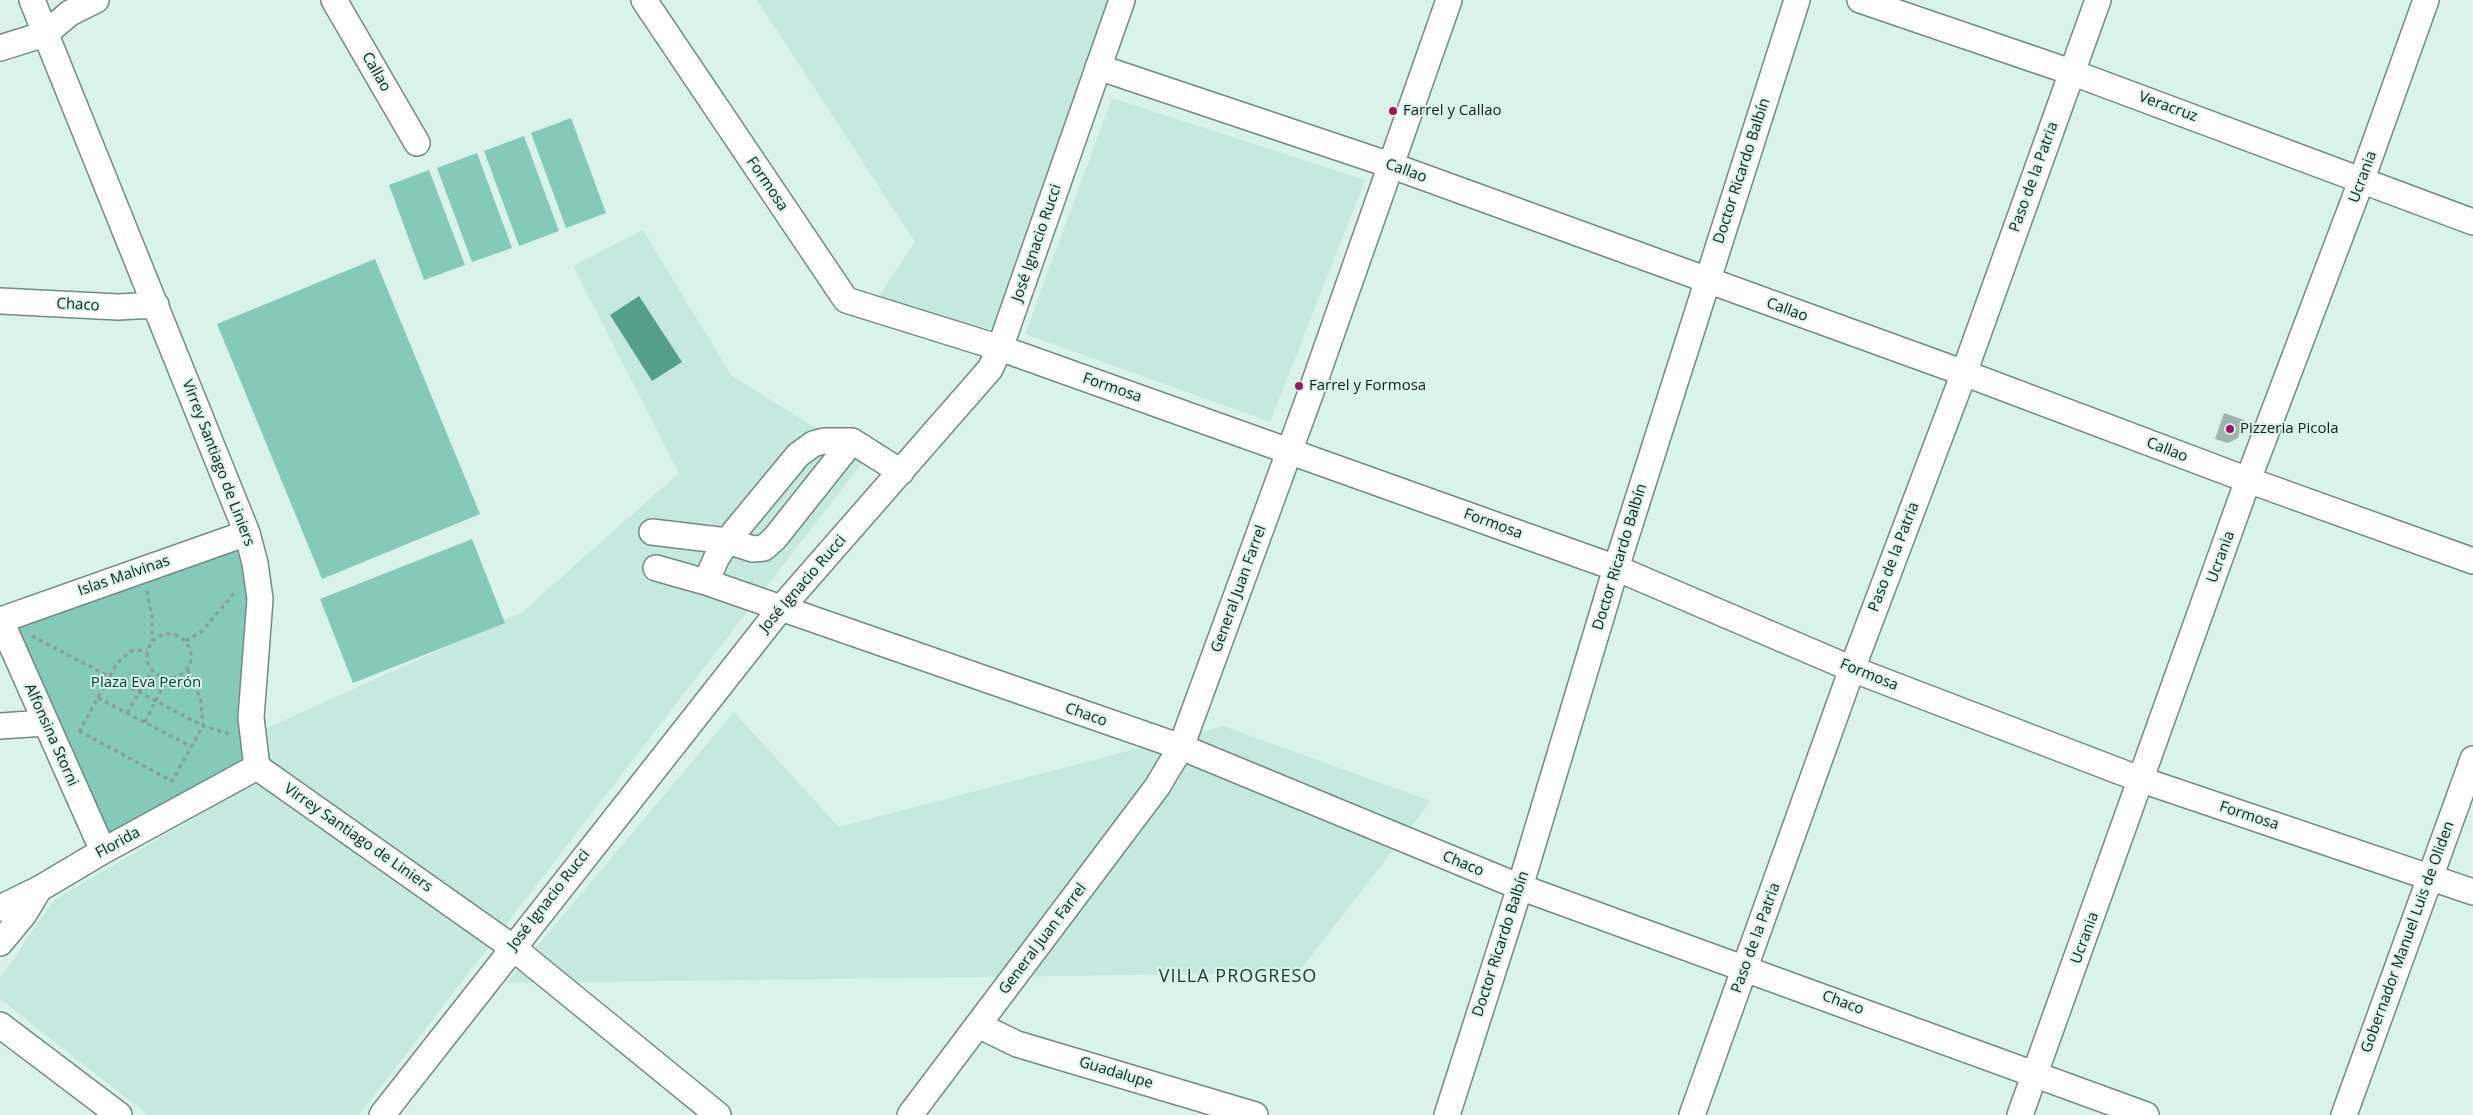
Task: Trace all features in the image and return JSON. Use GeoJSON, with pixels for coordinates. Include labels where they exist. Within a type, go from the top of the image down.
{"type":"FeatureCollection","features":[{"type":"Feature","properties":{"kind":"street","name":"Virrey Santiago de Liniers"},"geometry":{"type":"LineString","coordinates":[[32,0],[247,533],[255,563],[260,599],[251,718],[258,767],[512,947],[718,1115]]}},
{"type":"Feature","properties":{"kind":"street"},"geometry":{"type":"LineString","coordinates":[[0,48],[45,34],[70,13],[96,0]]}},
{"type":"Feature","properties":{"kind":"street","name":"Callao"},"geometry":{"type":"LineString","coordinates":[[334,0],[417,143]]}},
{"type":"Feature","properties":{"kind":"street","name":"Formosa"},"geometry":{"type":"LineString","coordinates":[[644,0],[842,295],[857,305],[1000,348],[1616,568],[1852,668],[2142,780],[2473,892]]}},
{"type":"Feature","properties":{"kind":"street","name":"José Ignacio Rucci"},"geometry":{"type":"LineString","coordinates":[[382,1115],[512,947],[781,608],[990,369],[1000,348],[1122,0]]}},
{"type":"Feature","properties":{"kind":"street","name":"General Juan Farrel"},"geometry":{"type":"LineString","coordinates":[[910,1115],[1157,788],[1181,748],[1450,0]]}},
{"type":"Feature","properties":{"kind":"street","name":"Doctor Ricardo Balbín"},"geometry":{"type":"LineString","coordinates":[[1447,1115],[1520,887],[1616,568],[1796,0]]}},
{"type":"Feature","properties":{"kind":"street","name":"Veracruz"},"geometry":{"type":"LineString","coordinates":[[1860,0],[2072,72],[2473,222]]}},
{"type":"Feature","properties":{"kind":"street","name":"Paso de la Patria"},"geometry":{"type":"LineString","coordinates":[[1692,1115],[1852,668],[1964,373],[2098,0]]}},
{"type":"Feature","properties":{"kind":"street","name":"Ucrania"},"geometry":{"type":"LineString","coordinates":[[2020,1115],[2142,780],[2248,480],[2362,180],[2426,0]]}},
{"type":"Feature","properties":{"kind":"street","name":"Callao"},"geometry":{"type":"LineString","coordinates":[[1098,67],[1390,165],[1964,373],[2248,480],[2473,561]]}},
{"type":"Feature","properties":{"kind":"street","name":"Chaco"},"geometry":{"type":"LineString","coordinates":[[0,301],[118,307],[156,305]]}},
{"type":"Feature","properties":{"kind":"street"},"geometry":{"type":"LineString","coordinates":[[706,582],[716,559],[727,541],[798,455],[813,444],[824,441],[852,441],[901,472]]}},
{"type":"Feature","properties":{"kind":"street"},"geometry":{"type":"LineString","coordinates":[[652,532],[727,541],[753,549],[764,548],[775,538],[852,441]]}},
{"type":"Feature","properties":{"kind":"street","name":"Islas Malvinas"},"geometry":{"type":"LineString","coordinates":[[0,619],[247,533]]}},
{"type":"Feature","properties":{"kind":"street","name":"Chaco"},"geometry":{"type":"LineString","coordinates":[[656,568],[706,582],[1181,748],[1520,887],[2146,1115]]}},
{"type":"Feature","properties":{"kind":"street","name":"Alfonsina Storni"},"geometry":{"type":"LineString","coordinates":[[0,619],[62,761],[104,851]]}},
{"type":"Feature","properties":{"kind":"street"},"geometry":{"type":"LineString","coordinates":[[0,726],[45,723]]}},
{"type":"Feature","properties":{"kind":"street","name":"Gobernador Manuel Luis de Oliden"},"geometry":{"type":"LineString","coordinates":[[2344,1115],[2473,759]]}},
{"type":"Feature","properties":{"kind":"street","name":"Florida"},"geometry":{"type":"LineString","coordinates":[[0,943],[24,914],[39,889],[104,851],[258,767]]}},
{"type":"Feature","properties":{"kind":"street"},"geometry":{"type":"LineString","coordinates":[[0,908],[39,889]]}},
{"type":"Feature","properties":{"kind":"street"},"geometry":{"type":"LineString","coordinates":[[0,1024],[119,1115]]}},
{"type":"Feature","properties":{"kind":"street","name":"Guadalupe"},"geometry":{"type":"LineString","coordinates":[[978,1025],[1017,1044],[1255,1115]]}},
{"type":"Feature","properties":{"kind":"path"},"geometry":{"type":"LineString","coordinates":[[186,641],[202,631],[215,618],[255,563]]}},
{"type":"Feature","properties":{"kind":"path"},"geometry":{"type":"LineString","coordinates":[[140,571],[150,606],[152,642]]}},
{"type":"Feature","properties":{"kind":"path"},"geometry":{"type":"LineString","coordinates":[[0,619],[203,726],[253,741]]}},
{"type":"Feature","properties":{"kind":"path"},"geometry":{"type":"LineString","coordinates":[[169,633],[177,635],[186,641],[191,651],[191,659],[187,668],[178,676],[167,678],[157,675],[152,670],[148,664],[147,650],[152,642],[162,634],[169,633]]}},
{"type":"Feature","properties":{"kind":"path"},"geometry":{"type":"LineString","coordinates":[[62,761],[109,676],[123,656],[131,651],[147,650]]}},
{"type":"Feature","properties":{"kind":"path"},"geometry":{"type":"LineString","coordinates":[[79,731],[172,781],[203,726],[201,702],[194,680],[187,668]]}},
{"type":"Feature","properties":{"kind":"path"},"geometry":{"type":"LineString","coordinates":[[127,713],[152,670]]}},
{"type":"Feature","properties":{"kind":"path"},"geometry":{"type":"LineString","coordinates":[[145,722],[167,678]]}},
{"type":"Feature","properties":{"kind":"path"},"geometry":{"type":"LineString","coordinates":[[98,698],[192,747]]}},
{"type":"Feature","properties":{"kind":"shaded area"},"geometry":{"type":"Polygon","coordinates":[[[757,0],[1109,0],[993,330],[874,303],[915,242],[757,0]]]}},
{"type":"Feature","properties":{"kind":"shaded area"},"geometry":{"type":"Polygon","coordinates":[[[1112,98],[1365,180],[1270,422],[1025,334],[1112,98]]]}},
{"type":"Feature","properties":{"kind":"shaded area"},"geometry":{"type":"Polygon","coordinates":[[[643,230],[731,375],[865,459],[359,1115],[148,1115],[0,999],[0,978],[54,900],[261,779],[265,729],[521,613],[679,473],[573,266],[643,230]]]}},
{"type":"Feature","properties":{"kind":"shaded area"},"geometry":{"type":"Polygon","coordinates":[[[639,296],[682,362],[652,381],[610,315],[639,296]]]}},
{"type":"Feature","properties":{"kind":"shaded area"},"geometry":{"type":"Polygon","coordinates":[[[734,712],[839,827],[1223,726],[1431,801],[1298,973],[506,983],[734,712]]]}},
{"type":"Feature","properties":{"kind":"green space"},"geometry":{"type":"Polygon","coordinates":[[[571,118],[606,213],[566,228],[531,133],[571,118]]]}},
{"type":"Feature","properties":{"kind":"green space"},"geometry":{"type":"Polygon","coordinates":[[[524,136],[559,231],[519,246],[484,151],[524,136]]]}},
{"type":"Feature","properties":{"kind":"green space"},"geometry":{"type":"Polygon","coordinates":[[[477,153],[512,248],[472,262],[437,168],[477,153]]]}},
{"type":"Feature","properties":{"kind":"green space"},"geometry":{"type":"Polygon","coordinates":[[[429,170],[465,265],[424,280],[389,185],[429,170]]]}},
{"type":"Feature","properties":{"kind":"green space"},"geometry":{"type":"Polygon","coordinates":[[[375,259],[480,514],[322,579],[217,324],[375,259]]]}},
{"type":"Feature","properties":{"kind":"green space","name":"Plaza Eva Perón"},"geometry":{"type":"Polygon","coordinates":[[[247,533],[257,767],[103,851],[1,620],[247,533]]]}},
{"type":"Feature","properties":{"kind":"green space"},"geometry":{"type":"Polygon","coordinates":[[[472,539],[505,623],[353,683],[320,599],[472,539]]]}},
{"type":"Feature","properties":{"kind":"building","name":"Pizzeria Picola"},"geometry":{"type":"Polygon","coordinates":[[[2224,413],[2244,420],[2238,438],[2228,443],[2215,439],[2224,413]]]}},
{"type":"Feature","properties":{"kind":"place","name":"Farrel y Callao"},"geometry":{"type":"Point","coordinates":[1393,111]}},
{"type":"Feature","properties":{"kind":"place","name":"Farrel y Formosa"},"geometry":{"type":"Point","coordinates":[1299,386]}},
{"type":"Feature","properties":{"kind":"place","name":"Pizzeria Picola"},"geometry":{"type":"Point","coordinates":[2230,429]}},
{"type":"Feature","properties":{"kind":"district","name":"VILLA PROGRESO"},"geometry":{"type":"Point","coordinates":[1238,977]}}]}
